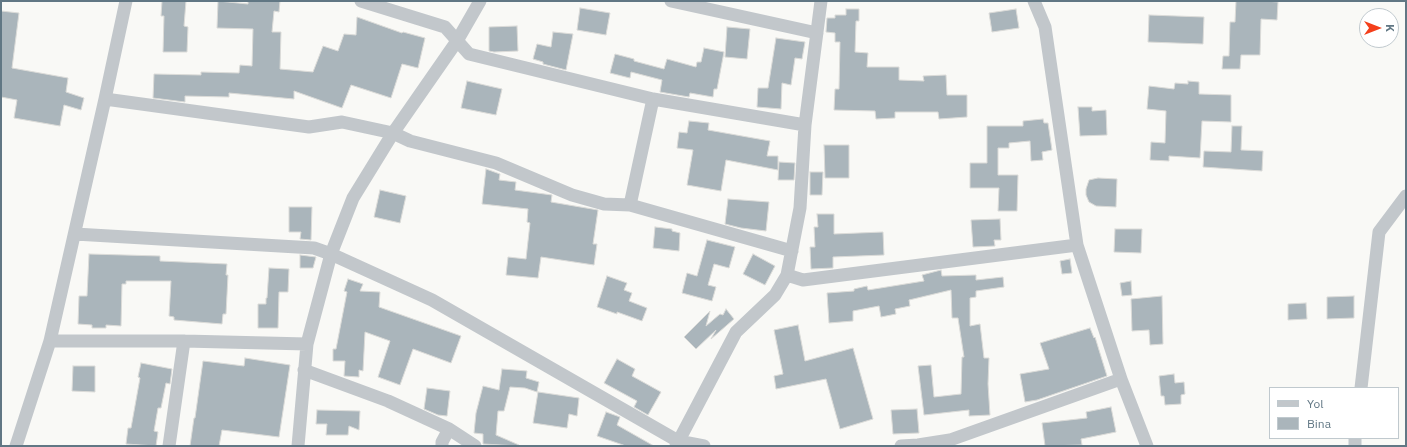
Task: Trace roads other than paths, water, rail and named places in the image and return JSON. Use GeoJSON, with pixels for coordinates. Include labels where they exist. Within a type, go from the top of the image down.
{"type":"FeatureCollection","features":[{"type":"Feature","properties":{"kind":"street"},"geometry":{"type":"LineString","coordinates":[[16,446],[50,341],[126,1]]}},
{"type":"Feature","properties":{"kind":"street"},"geometry":{"type":"LineString","coordinates":[[361,1],[445,27],[469,54],[653,99],[805,125]]}},
{"type":"Feature","properties":{"kind":"street"},"geometry":{"type":"LineString","coordinates":[[298,446],[307,344],[331,254],[353,198],[393,133],[457,41],[480,1]]}},
{"type":"Feature","properties":{"kind":"street"},"geometry":{"type":"LineString","coordinates":[[671,1],[817,33]]}},
{"type":"Feature","properties":{"kind":"street"},"geometry":{"type":"LineString","coordinates":[[677,444],[736,332],[775,295],[787,275],[800,208],[805,125],[821,1]]}},
{"type":"Feature","properties":{"kind":"street"},"geometry":{"type":"LineString","coordinates":[[1034,1],[1045,27],[1077,245],[1121,379],[1147,446]]}},
{"type":"Feature","properties":{"kind":"street"},"geometry":{"type":"LineString","coordinates":[[105,99],[309,127],[342,122],[393,133],[410,141],[496,163],[572,195],[604,204],[630,205],[792,251]]}},
{"type":"Feature","properties":{"kind":"street"},"geometry":{"type":"LineString","coordinates":[[630,205],[653,99]]}},
{"type":"Feature","properties":{"kind":"street"},"geometry":{"type":"LineString","coordinates":[[1361,387],[1379,232],[1406,196]]}},
{"type":"Feature","properties":{"kind":"street"},"geometry":{"type":"LineString","coordinates":[[75,234],[314,248],[331,254],[432,300],[677,444],[704,446]]}},
{"type":"Feature","properties":{"kind":"street"},"geometry":{"type":"LineString","coordinates":[[787,275],[803,280],[1077,245]]}},
{"type":"Feature","properties":{"kind":"street"},"geometry":{"type":"LineString","coordinates":[[50,341],[184,341],[307,344]]}},
{"type":"Feature","properties":{"kind":"street"},"geometry":{"type":"LineString","coordinates":[[169,446],[184,341]]}},
{"type":"Feature","properties":{"kind":"street"},"geometry":{"type":"LineString","coordinates":[[304,370],[388,401],[449,429],[475,446]]}},
{"type":"Feature","properties":{"kind":"street"},"geometry":{"type":"LineString","coordinates":[[901,446],[918,446],[950,440],[1121,379]]}},
{"type":"Feature","properties":{"kind":"street"},"geometry":{"type":"LineString","coordinates":[[442,446],[449,429]]}}]}
